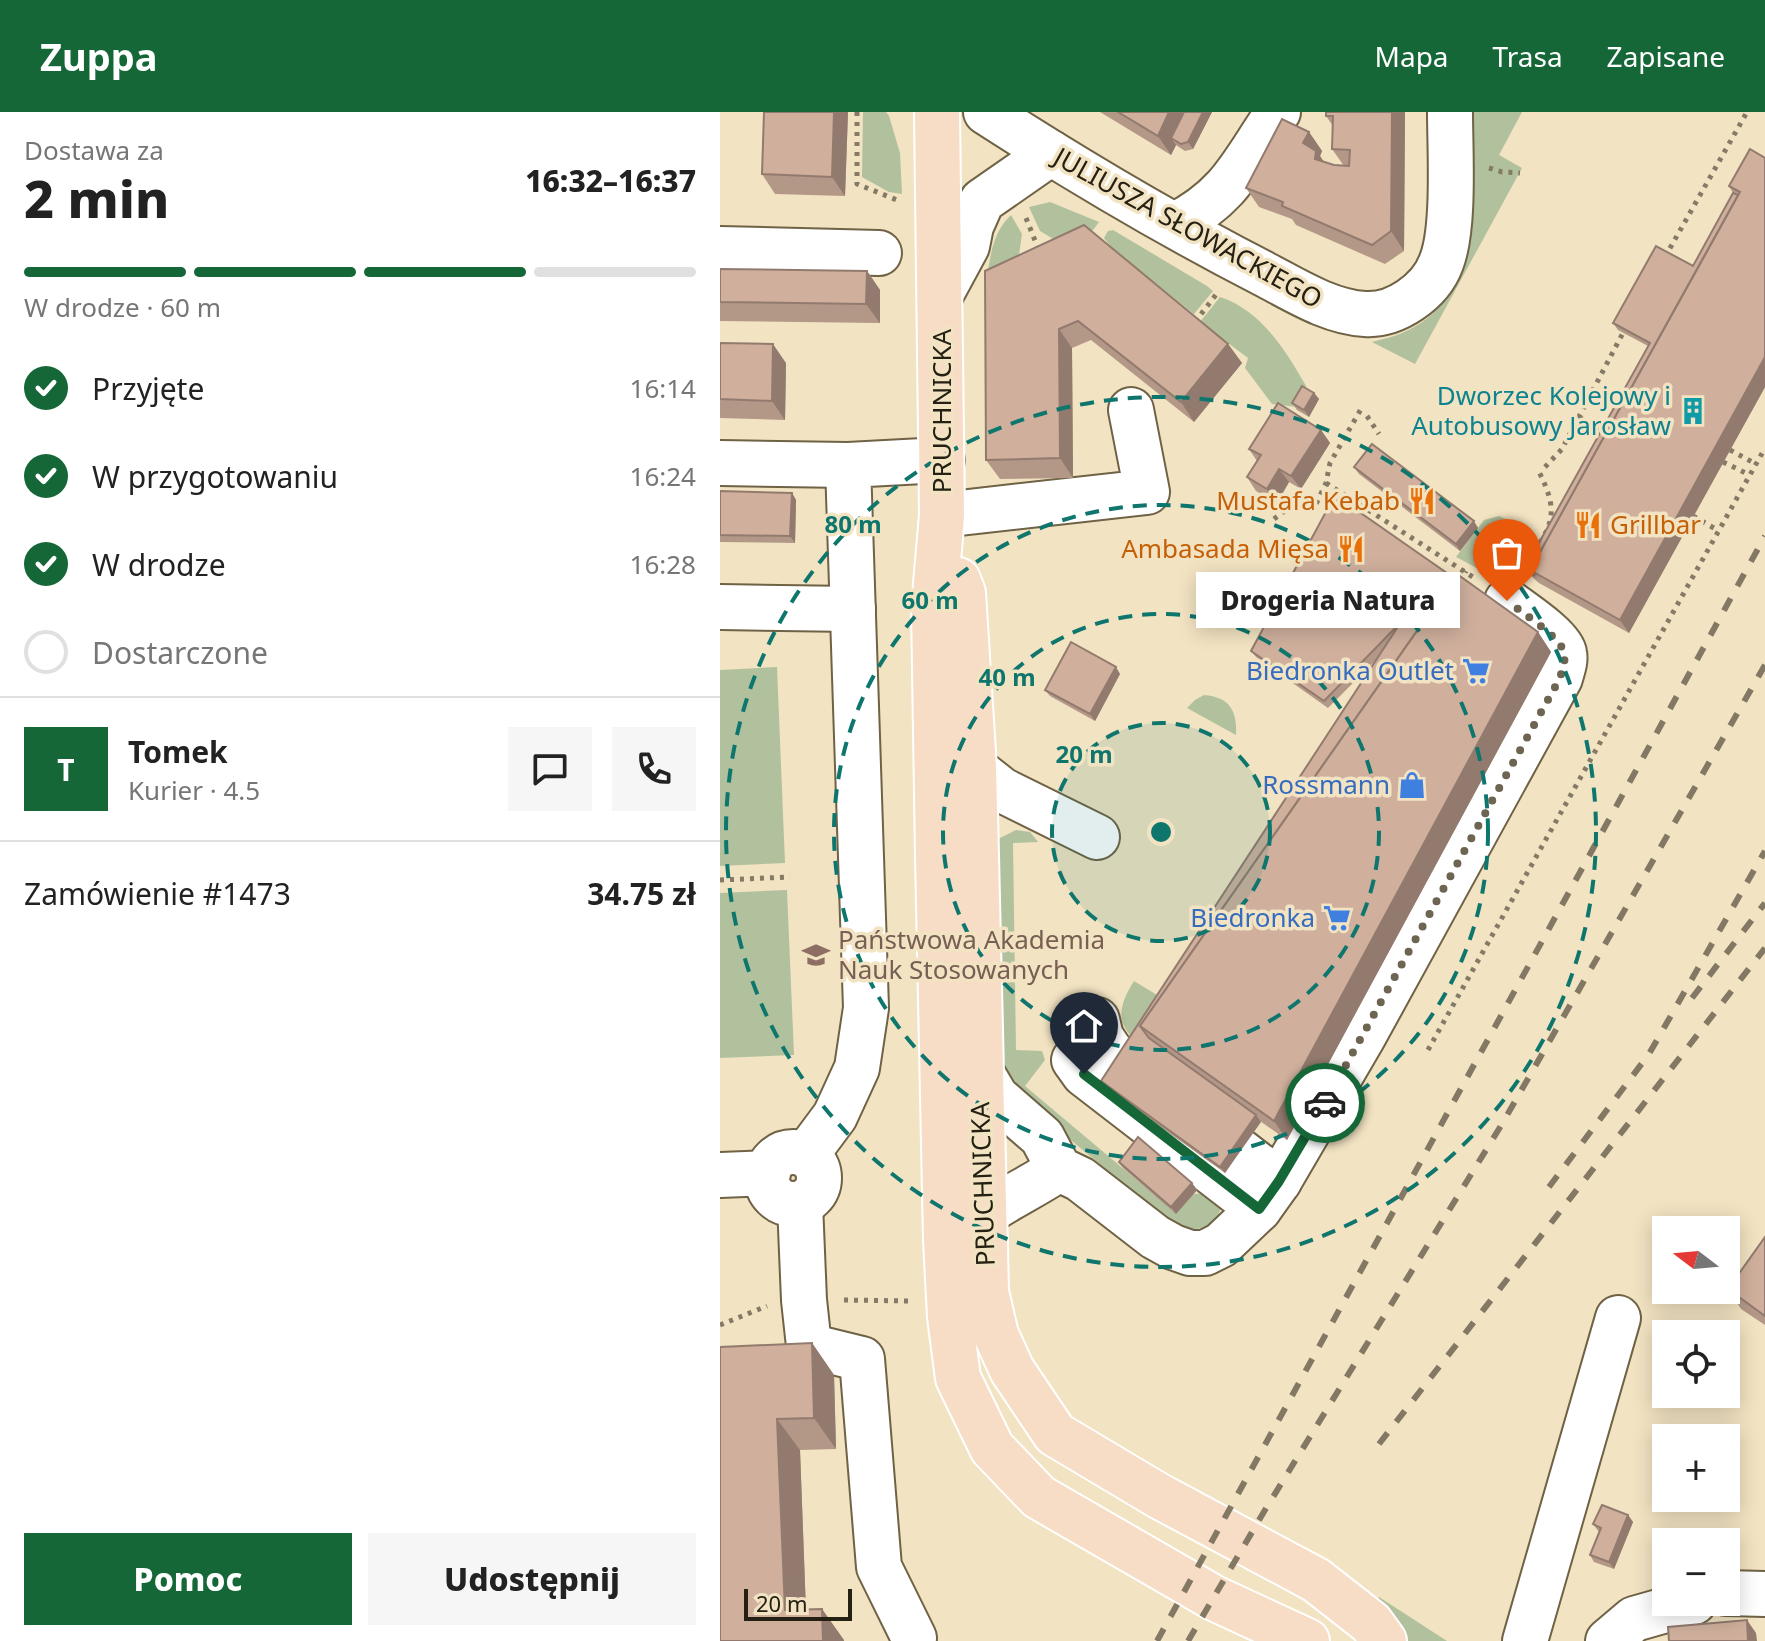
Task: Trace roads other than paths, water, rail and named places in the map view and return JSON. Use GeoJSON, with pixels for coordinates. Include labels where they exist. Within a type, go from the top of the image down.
{"type":"FeatureCollection","features":[{"type":"Feature","properties":{"kind":"main road","name":"PRUCHNICKA"},"geometry":{"type":"LineString","coordinates":[[937,112],[942,460],[942,522],[934,607],[938,856],[946,1240],[950,1317],[958,1378],[992,1448],[1039,1497],[1214,1598],[1307,1641]]}},
{"type":"Feature","properties":{"kind":"main road","name":"PRUCHNICKA"},"geometry":{"type":"LineString","coordinates":[[942,522],[963,593],[974,768],[986,1292],[996,1335],[1012,1370],[1055,1434],[1159,1496],[1316,1580],[1371,1623],[1384,1641]]}},
{"type":"Feature","properties":{"kind":"street","name":"JULIUSZA SŁOWACKIEGO"},"geometry":{"type":"LineString","coordinates":[[986,112],[1175,225],[1326,306],[1365,314],[1395,310],[1422,290],[1441,265],[1448,230],[1450,112]]}},
{"type":"Feature","properties":{"kind":"street"},"geometry":{"type":"LineString","coordinates":[[1175,225],[1201,212],[1229,187],[1278,112]]}},
{"type":"Feature","properties":{"kind":"street","name":"PRUCHNICKA"},"geometry":{"type":"LineString","coordinates":[[941,294],[967,246],[971,226],[982,201],[1051,153]]}},
{"type":"Feature","properties":{"kind":"street"},"geometry":{"type":"LineString","coordinates":[[720,249],[879,253]]}},
{"type":"Feature","properties":{"kind":"street"},"geometry":{"type":"LineString","coordinates":[[942,522],[1147,492],[1131,410]]}},
{"type":"Feature","properties":{"kind":"street"},"geometry":{"type":"LineString","coordinates":[[720,463],[848,465],[942,460]]}},
{"type":"Feature","properties":{"kind":"street"},"geometry":{"type":"LineString","coordinates":[[848,465],[866,1008],[857,1068],[835,1116],[787,1164],[770,1190],[782,1203],[800,1204],[809,1346],[862,1359],[879,1567],[914,1638]]}},
{"type":"Feature","properties":{"kind":"street"},"geometry":{"type":"LineString","coordinates":[[941,1003],[996,1097],[1042,1137],[1059,1169],[1080,1179],[1155,1237],[1190,1253],[1205,1253],[1221,1245],[1269,1195],[1363,1037],[1560,678],[1565,662],[1564,650],[1507,601]]}},
{"type":"Feature","properties":{"kind":"street"},"geometry":{"type":"LineString","coordinates":[[720,607],[853,609]]}},
{"type":"Feature","properties":{"kind":"street"},"geometry":{"type":"LineString","coordinates":[[974,768],[1002,790],[1097,837]]}},
{"type":"Feature","properties":{"kind":"street"},"geometry":{"type":"LineString","coordinates":[[938,856],[1022,798]]}},
{"type":"Feature","properties":{"kind":"street"},"geometry":{"type":"LineString","coordinates":[[1097,1020],[1101,1037],[1111,1052],[1269,1195]]}},
{"type":"Feature","properties":{"kind":"street"},"geometry":{"type":"LineString","coordinates":[[1074,1060],[1084,1074],[1269,1195]]}},
{"type":"Feature","properties":{"kind":"street"},"geometry":{"type":"LineString","coordinates":[[720,1175],[787,1164]]}},
{"type":"Feature","properties":{"kind":"street"},"geometry":{"type":"LineString","coordinates":[[983,1215],[1000,1202],[1034,1187],[1059,1169]]}},
{"type":"Feature","properties":{"kind":"street"},"geometry":{"type":"LineString","coordinates":[[1525,1641],[1618,1318]]}},
{"type":"Feature","properties":{"kind":"street"},"geometry":{"type":"LineString","coordinates":[[1740,1593],[1765,1594]]}},
{"type":"Feature","properties":{"kind":"street"},"geometry":{"type":"LineString","coordinates":[[1608,1641],[1634,1619],[1652,1614]]}},
{"type":"Feature","properties":{"kind":"railway"},"geometry":{"type":"LineString","coordinates":[[1157,1641],[1765,536]]}},
{"type":"Feature","properties":{"kind":"railway"},"geometry":{"type":"LineString","coordinates":[[1188,1641],[1502,1124],[1765,665]]}},
{"type":"Feature","properties":{"kind":"railway"},"geometry":{"type":"LineString","coordinates":[[1549,1187],[1649,1054],[1765,851]]}},
{"type":"Feature","properties":{"kind":"railway"},"geometry":{"type":"LineString","coordinates":[[1692,998],[1765,903]]}},
{"type":"Feature","properties":{"kind":"railway"},"geometry":{"type":"LineString","coordinates":[[1379,1444],[1765,948]]}},
{"type":"Feature","properties":{"kind":"place","name":"Dworzec Kolejowy i Autobusowy Jarosław"},"geometry":{"type":"Point","coordinates":[1693,411]}},
{"type":"Feature","properties":{"kind":"place","name":"Mustafa Kebab"},"geometry":{"type":"Point","coordinates":[1422,501]}},
{"type":"Feature","properties":{"kind":"place","name":"Grillbar"},"geometry":{"type":"Point","coordinates":[1588,525]}},
{"type":"Feature","properties":{"kind":"place","name":"Ambasada Mięsa"},"geometry":{"type":"Point","coordinates":[1351,549]}},
{"type":"Feature","properties":{"kind":"place","name":"Drogeria Natura"},"geometry":{"type":"Point","coordinates":[1507,601]}},
{"type":"Feature","properties":{"kind":"place","name":"Biedronka Outlet"},"geometry":{"type":"Point","coordinates":[1476,671]}},
{"type":"Feature","properties":{"kind":"place","name":"Rossmann"},"geometry":{"type":"Point","coordinates":[1412,785]}},
{"type":"Feature","properties":{"kind":"place","name":"Biedronka"},"geometry":{"type":"Point","coordinates":[1337,918]}},
{"type":"Feature","properties":{"kind":"place","name":"Państwowa Akademia Nauk Stosowanych"},"geometry":{"type":"Point","coordinates":[816,955]}}]}
